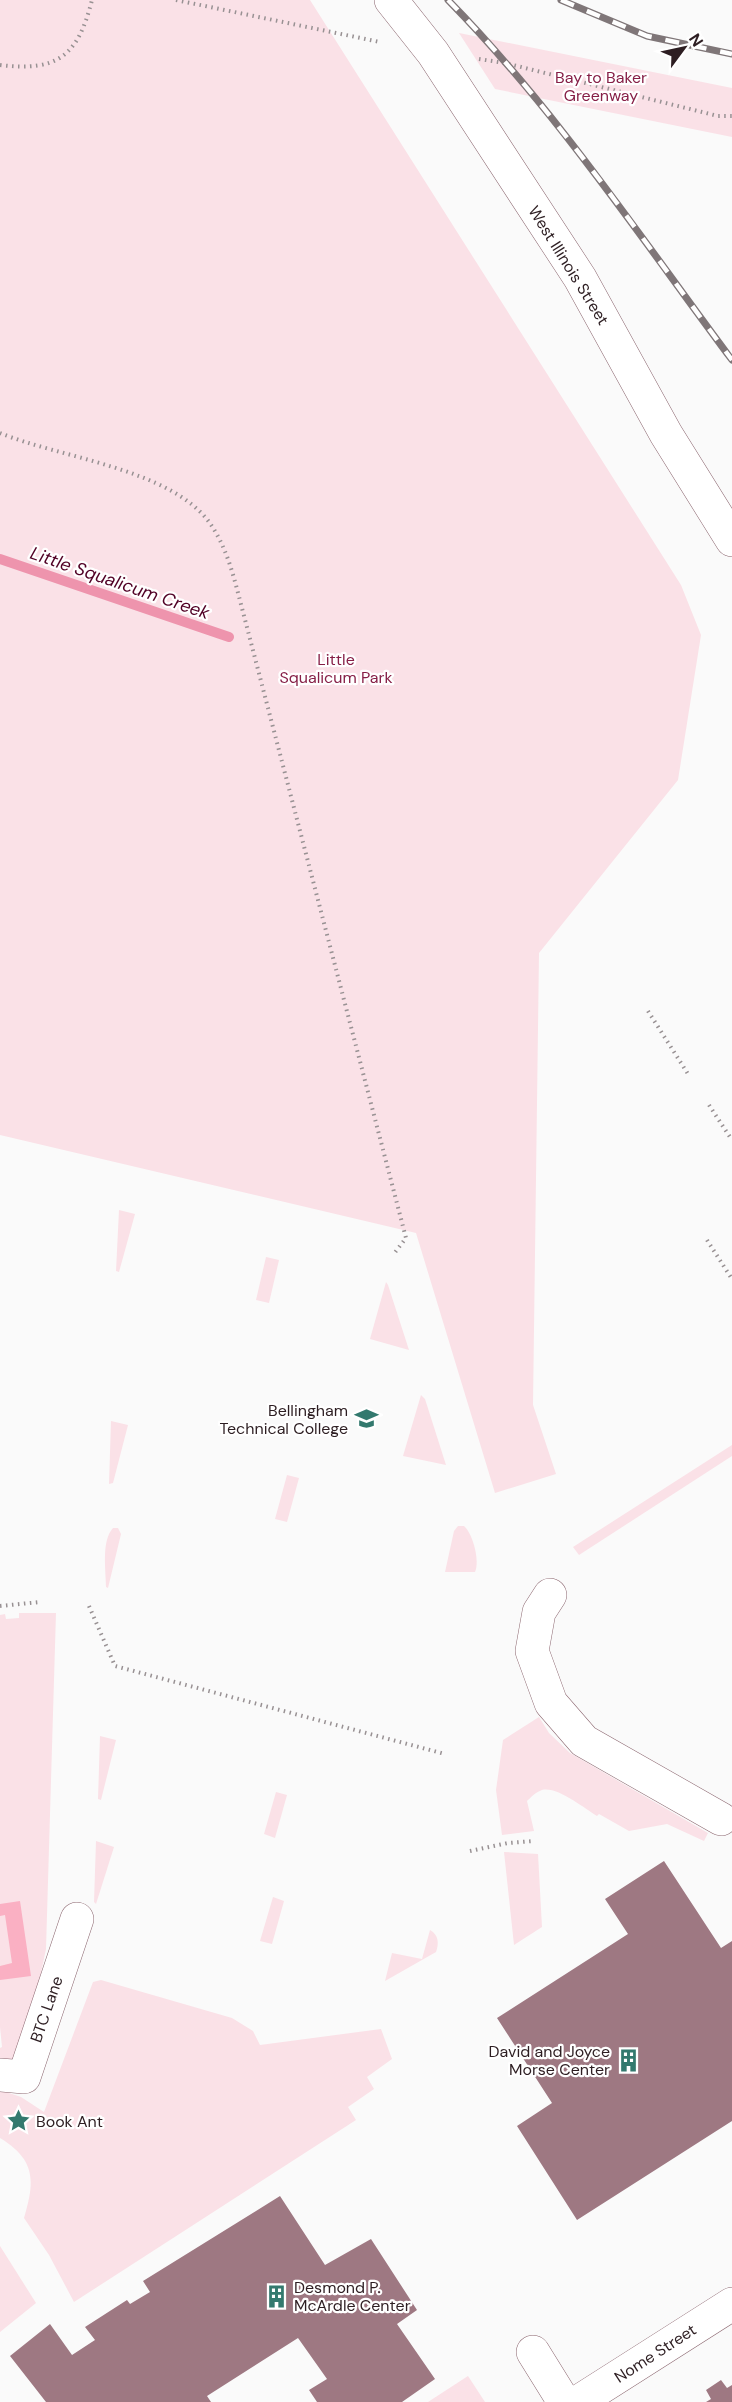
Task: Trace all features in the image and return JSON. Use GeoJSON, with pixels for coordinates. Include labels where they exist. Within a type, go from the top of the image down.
{"type":"FeatureCollection","features":[{"type":"Feature","properties":{"kind":"street","name":"West Illinois Street"},"geometry":{"type":"LineString","coordinates":[[391,0],[433,53],[580,278],[666,434],[732,540]]}},
{"type":"Feature","properties":{"kind":"street"},"geometry":{"type":"LineString","coordinates":[[550,1595],[539,1612],[532,1651],[551,1703],[584,1741],[721,1819]]}},
{"type":"Feature","properties":{"kind":"street","name":"BTC Lane"},"geometry":{"type":"LineString","coordinates":[[0,2075],[24,2077],[77,1919]]}},
{"type":"Feature","properties":{"kind":"street","name":"Nome Street"},"geometry":{"type":"LineString","coordinates":[[578,2402],[732,2304]]}},
{"type":"Feature","properties":{"kind":"street"},"geometry":{"type":"LineString","coordinates":[[532,2352],[564,2402]]}},
{"type":"Feature","properties":{"kind":"path"},"geometry":{"type":"LineString","coordinates":[[0,65],[36,65],[57,60],[69,53],[78,41],[92,0]]}},
{"type":"Feature","properties":{"kind":"path"},"geometry":{"type":"LineString","coordinates":[[176,0],[433,53],[505,63],[718,116],[732,116]]}},
{"type":"Feature","properties":{"kind":"path"},"geometry":{"type":"LineString","coordinates":[[0,433],[168,488],[193,504],[210,523],[223,549],[243,612],[406,1238],[393,1255]]}},
{"type":"Feature","properties":{"kind":"path"},"geometry":{"type":"LineString","coordinates":[[648,1011],[688,1074]]}},
{"type":"Feature","properties":{"kind":"path"},"geometry":{"type":"LineString","coordinates":[[709,1105],[732,1140]]}},
{"type":"Feature","properties":{"kind":"path"},"geometry":{"type":"LineString","coordinates":[[707,1240],[732,1279]]}},
{"type":"Feature","properties":{"kind":"path"},"geometry":{"type":"LineString","coordinates":[[0,1606],[40,1602]]}},
{"type":"Feature","properties":{"kind":"path"},"geometry":{"type":"LineString","coordinates":[[89,1606],[115,1666],[445,1754]]}},
{"type":"Feature","properties":{"kind":"path"},"geometry":{"type":"LineString","coordinates":[[470,1851],[508,1843],[534,1841]]}},
{"type":"Feature","properties":{"kind":"green space","name":"Little Squalicum Park"},"geometry":{"type":"Polygon","coordinates":[[[0,0],[310,0],[681,585],[701,635],[678,780],[539,953],[533,1405],[556,1474],[495,1493],[416,1233],[0,1135],[0,0]]]}},
{"type":"Feature","properties":{"kind":"green space","name":"Bay to Baker Greenway"},"geometry":{"type":"Polygon","coordinates":[[[459,33],[732,88],[732,137],[495,89],[459,33]]]}},
{"type":"Feature","properties":{"kind":"green space"},"geometry":{"type":"Polygon","coordinates":[[[119,1210],[135,1214],[119,1272],[116,1271],[119,1210]]]}},
{"type":"Feature","properties":{"kind":"green space"},"geometry":{"type":"Polygon","coordinates":[[[266,1257],[279,1260],[269,1303],[256,1300],[266,1257]]]}},
{"type":"Feature","properties":{"kind":"green space"},"geometry":{"type":"Polygon","coordinates":[[[386,1282],[388,1285],[409,1350],[370,1339],[386,1282]]]}},
{"type":"Feature","properties":{"kind":"green space"},"geometry":{"type":"Polygon","coordinates":[[[421,1395],[425,1399],[446,1465],[403,1456],[421,1395]]]}},
{"type":"Feature","properties":{"kind":"green space"},"geometry":{"type":"Polygon","coordinates":[[[111,1421],[128,1425],[113,1483],[109,1484],[111,1421]]]}},
{"type":"Feature","properties":{"kind":"green space"},"geometry":{"type":"Polygon","coordinates":[[[732,1445],[732,1456],[579,1555],[573,1547],[732,1445]]]}},
{"type":"Feature","properties":{"kind":"green space"},"geometry":{"type":"Polygon","coordinates":[[[287,1475],[299,1478],[287,1522],[275,1519],[287,1475]]]}},
{"type":"Feature","properties":{"kind":"green space"},"geometry":{"type":"Polygon","coordinates":[[[458,1526],[464,1526],[473,1541],[477,1561],[475,1572],[445,1572],[454,1531],[458,1526]]]}},
{"type":"Feature","properties":{"kind":"green space"},"geometry":{"type":"Polygon","coordinates":[[[113,1528],[118,1528],[121,1534],[108,1588],[106,1587],[106,1548],[113,1528]]]}},
{"type":"Feature","properties":{"kind":"green space"},"geometry":{"type":"Polygon","coordinates":[[[19,1613],[56,1613],[46,1949],[23,2058],[0,2064],[0,2048],[2,2047],[0,2027],[0,1615],[5,1614],[6,1619],[19,1618],[19,1613]]]}},
{"type":"Feature","properties":{"kind":"green space"},"geometry":{"type":"Polygon","coordinates":[[[539,1717],[549,1733],[570,1753],[708,1833],[704,1841],[667,1824],[629,1831],[599,1814],[597,1816],[563,1794],[548,1790],[538,1792],[527,1801],[534,1831],[502,1835],[496,1790],[503,1740],[539,1717]]]}},
{"type":"Feature","properties":{"kind":"green space"},"geometry":{"type":"Polygon","coordinates":[[[100,1736],[116,1740],[101,1800],[98,1799],[100,1736]]]}},
{"type":"Feature","properties":{"kind":"green space"},"geometry":{"type":"Polygon","coordinates":[[[276,1792],[287,1795],[275,1838],[264,1834],[276,1792]]]}},
{"type":"Feature","properties":{"kind":"green space"},"geometry":{"type":"Polygon","coordinates":[[[96,1841],[114,1847],[96,1904],[94,1902],[96,1841]]]}},
{"type":"Feature","properties":{"kind":"green space"},"geometry":{"type":"Polygon","coordinates":[[[504,1852],[538,1854],[542,1927],[514,1945],[504,1852]]]}},
{"type":"Feature","properties":{"kind":"green space"},"geometry":{"type":"Polygon","coordinates":[[[273,1897],[284,1901],[272,1944],[260,1941],[273,1897]]]}},
{"type":"Feature","properties":{"kind":"green space"},"geometry":{"type":"Polygon","coordinates":[[[430,1930],[438,1940],[436,1952],[385,1981],[392,1953],[422,1959],[430,1930]]]}},
{"type":"Feature","properties":{"kind":"green space"},"geometry":{"type":"Polygon","coordinates":[[[101,1980],[232,2018],[253,2031],[260,2045],[381,2029],[392,2059],[367,2077],[374,2089],[348,2107],[356,2120],[74,2302],[49,2255],[24,2218],[30,2193],[30,2172],[20,2155],[0,2138],[0,2090],[21,2097],[44,2112],[93,1982],[101,1980]]]}},
{"type":"Feature","properties":{"kind":"green space"},"geometry":{"type":"Polygon","coordinates":[[[0,2246],[36,2303],[0,2332],[0,2246]]]}},
{"type":"Feature","properties":{"kind":"green space"},"geometry":{"type":"Polygon","coordinates":[[[468,2376],[485,2402],[428,2402],[468,2376]]]}},
{"type":"Feature","properties":{"kind":"shaded area"},"geometry":{"type":"Polygon","coordinates":[[[20,1901],[31,1976],[0,1980],[0,1966],[12,1963],[5,1915],[0,1916],[0,1904],[20,1901]]]}},
{"type":"Feature","properties":{"kind":"building","name":"David and Joyce Morse Center"},"geometry":{"type":"Polygon","coordinates":[[[664,1861],[721,1948],[732,1941],[732,2121],[577,2220],[517,2126],[552,2103],[497,2018],[628,1934],[605,1899],[664,1861]]]}},
{"type":"Feature","properties":{"kind":"building","name":"Desmond P. McArdle Center"},"geometry":{"type":"Polygon","coordinates":[[[280,2196],[325,2265],[371,2239],[417,2310],[397,2324],[435,2379],[402,2402],[317,2402],[309,2390],[327,2379],[298,2338],[207,2396],[211,2402],[46,2402],[10,2356],[50,2324],[72,2355],[95,2340],[85,2327],[127,2300],[130,2304],[150,2292],[143,2281],[280,2196]]]}},
{"type":"Feature","properties":{"kind":"building"},"geometry":{"type":"Polygon","coordinates":[[[721,2380],[727,2388],[732,2385],[732,2402],[706,2402],[711,2399],[706,2390],[721,2380]]]}},
{"type":"Feature","properties":{"kind":"waterway","name":"Little Squalicum Creek"},"geometry":{"type":"LineString","coordinates":[[0,559],[229,637]]}},
{"type":"Feature","properties":{"kind":"railway"},"geometry":{"type":"LineString","coordinates":[[448,0],[525,85],[561,130],[732,360]]}},
{"type":"Feature","properties":{"kind":"railway"},"geometry":{"type":"LineString","coordinates":[[561,0],[647,36],[732,54]]}},
{"type":"Feature","properties":{"kind":"place","name":"Bellingham Technical College"},"geometry":{"type":"Point","coordinates":[366,1419]}},
{"type":"Feature","properties":{"kind":"place","name":"David and Joyce Morse Center"},"geometry":{"type":"Point","coordinates":[628,2060]}},
{"type":"Feature","properties":{"kind":"place","name":"Book Ant"},"geometry":{"type":"Point","coordinates":[18,2121]}},
{"type":"Feature","properties":{"kind":"place","name":"Desmond P. McArdle Center"},"geometry":{"type":"Point","coordinates":[276,2296]}}]}
